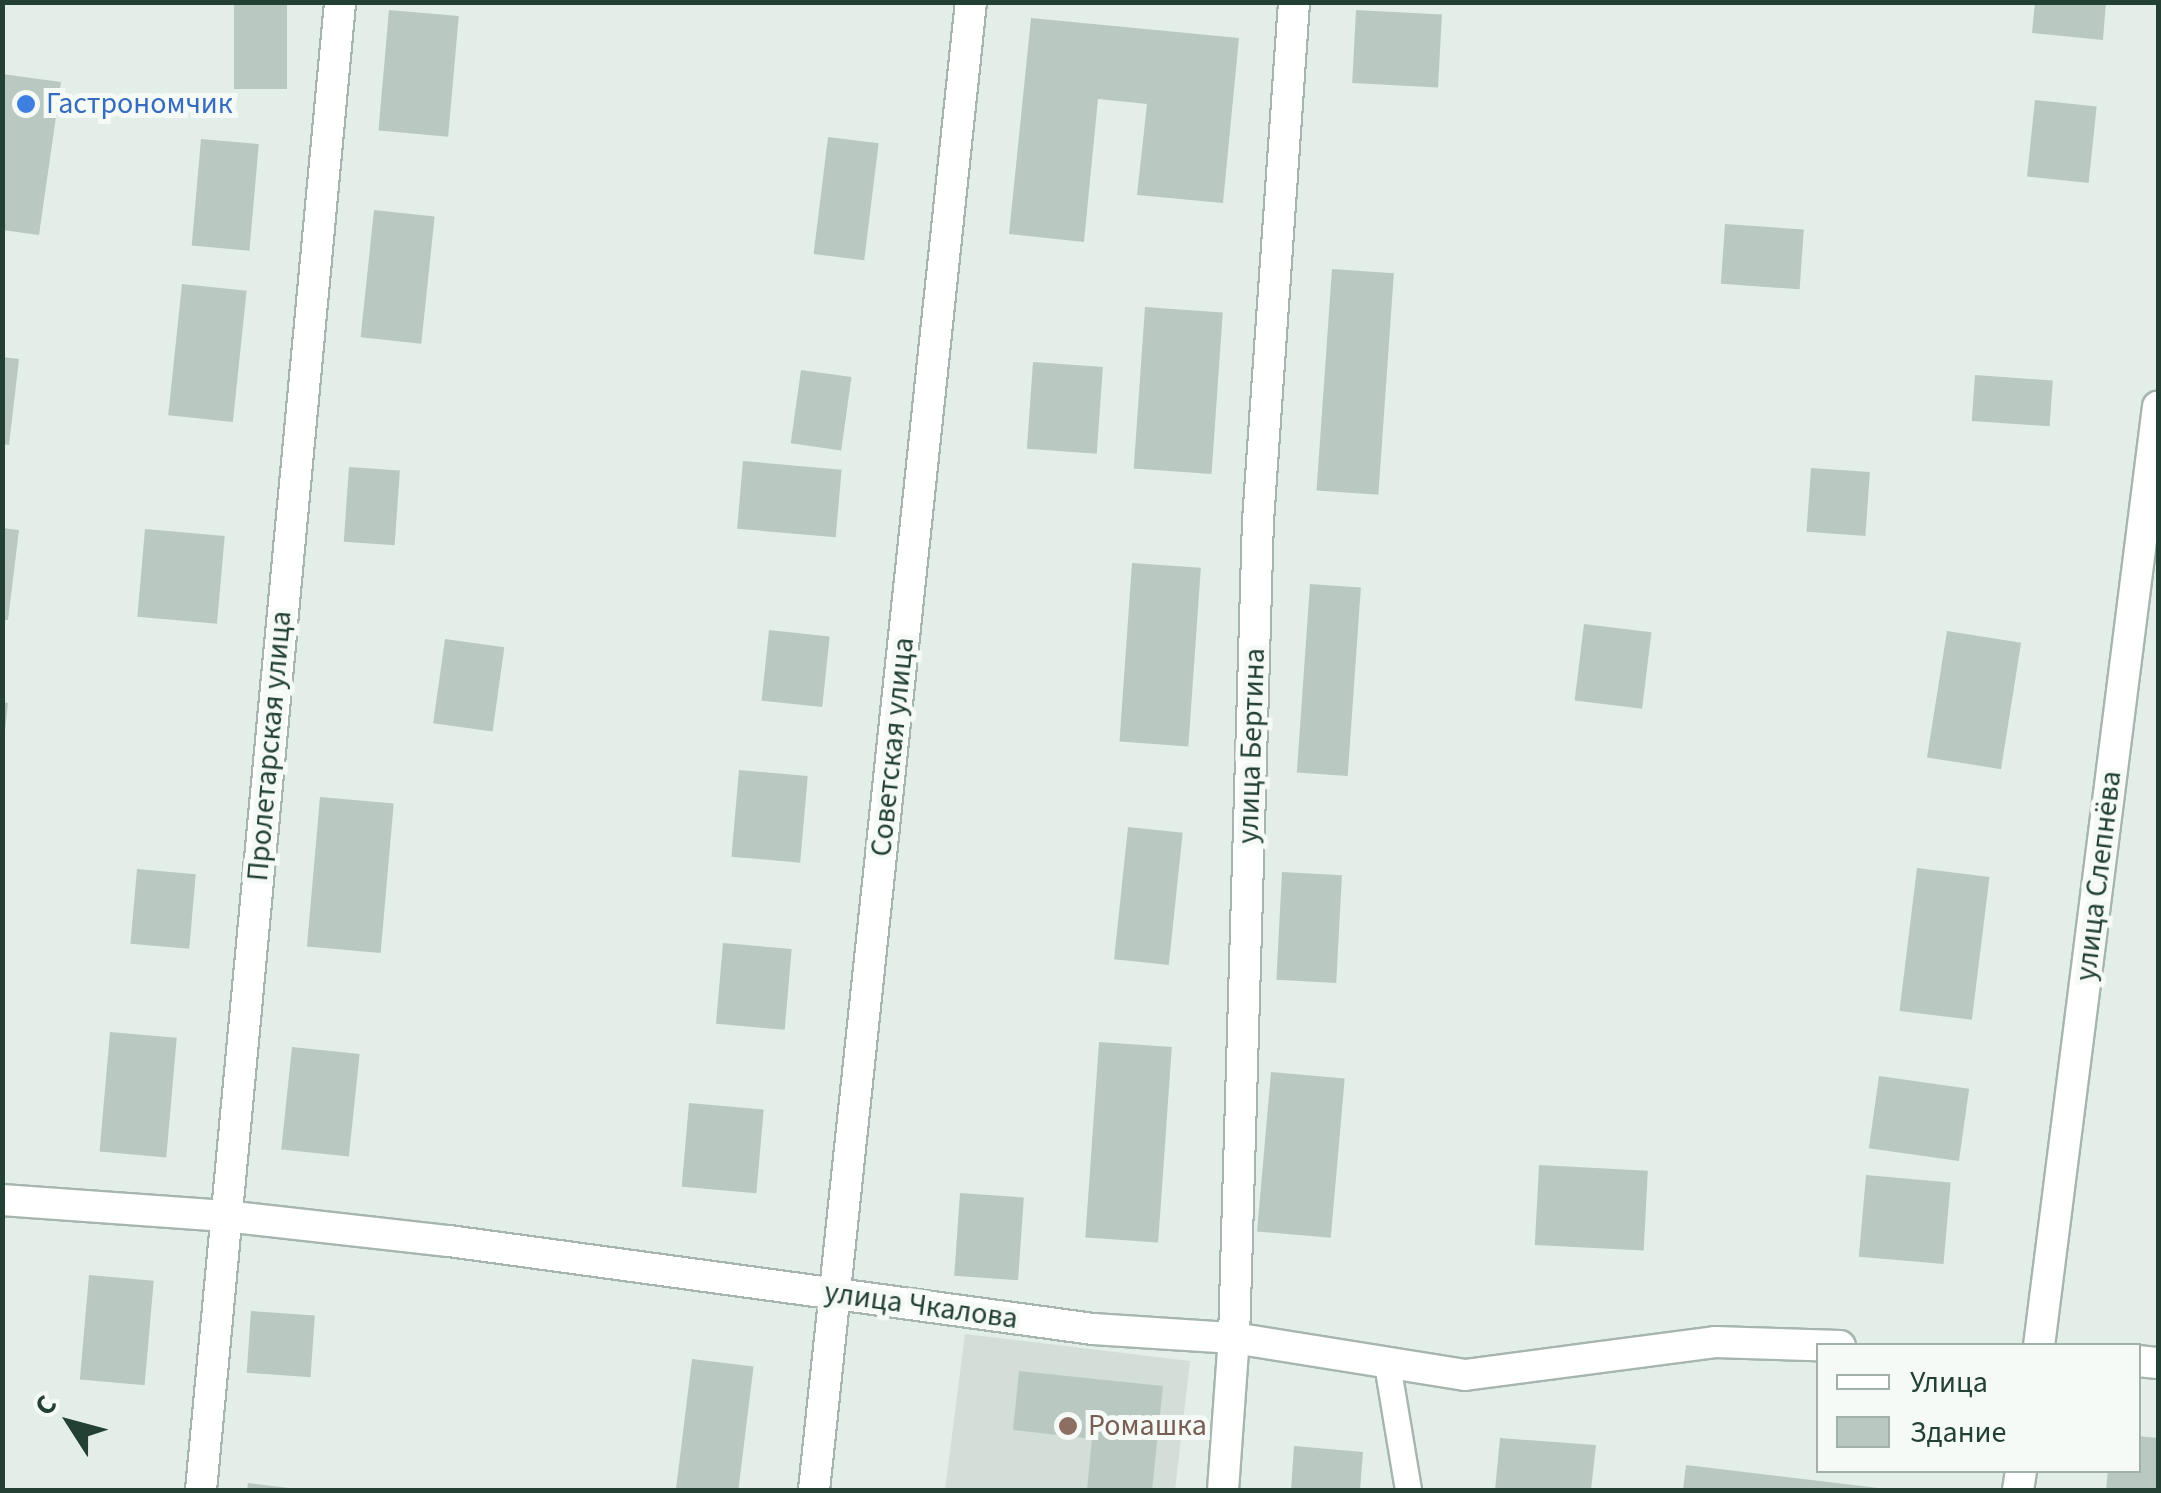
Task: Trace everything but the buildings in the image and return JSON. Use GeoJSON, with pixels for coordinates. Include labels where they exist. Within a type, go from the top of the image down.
{"type":"FeatureCollection","features":[{"type":"Feature","properties":{"kind":"street","name":"Пролетарская улица"},"geometry":{"type":"LineString","coordinates":[[201,1490],[340,2]]}},
{"type":"Feature","properties":{"kind":"street","name":"Советская улица"},"geometry":{"type":"LineString","coordinates":[[814,1490],[971,2]]}},
{"type":"Feature","properties":{"kind":"street","name":"улица Бертина"},"geometry":{"type":"LineString","coordinates":[[1222,1490],[1234,1338],[1258,521],[1294,2]]}},
{"type":"Feature","properties":{"kind":"street","name":"улица Слепнёва"},"geometry":{"type":"LineString","coordinates":[[2039,1343],[2158,407]]}},
{"type":"Feature","properties":{"kind":"street","name":"улица Чкалова"},"geometry":{"type":"LineString","coordinates":[[2,1200],[225,1216],[449,1241],[1093,1329],[1234,1338],[1465,1374],[1715,1342],[1816,1345]]}},
{"type":"Feature","properties":{"kind":"lane"},"geometry":{"type":"LineString","coordinates":[[1387,1364],[1408,1490]]}},
{"type":"Feature","properties":{"kind":"shaded area","name":"Ромашка"},"geometry":{"type":"Polygon","coordinates":[[[965,1334],[1190,1361],[1175,1490],[945,1490],[965,1334]]]}},
{"type":"Feature","properties":{"kind":"place","name":"Гастрономчик"},"geometry":{"type":"Point","coordinates":[26,104]}},
{"type":"Feature","properties":{"kind":"place","name":"Ромашка"},"geometry":{"type":"Point","coordinates":[1068,1426]}}]}
